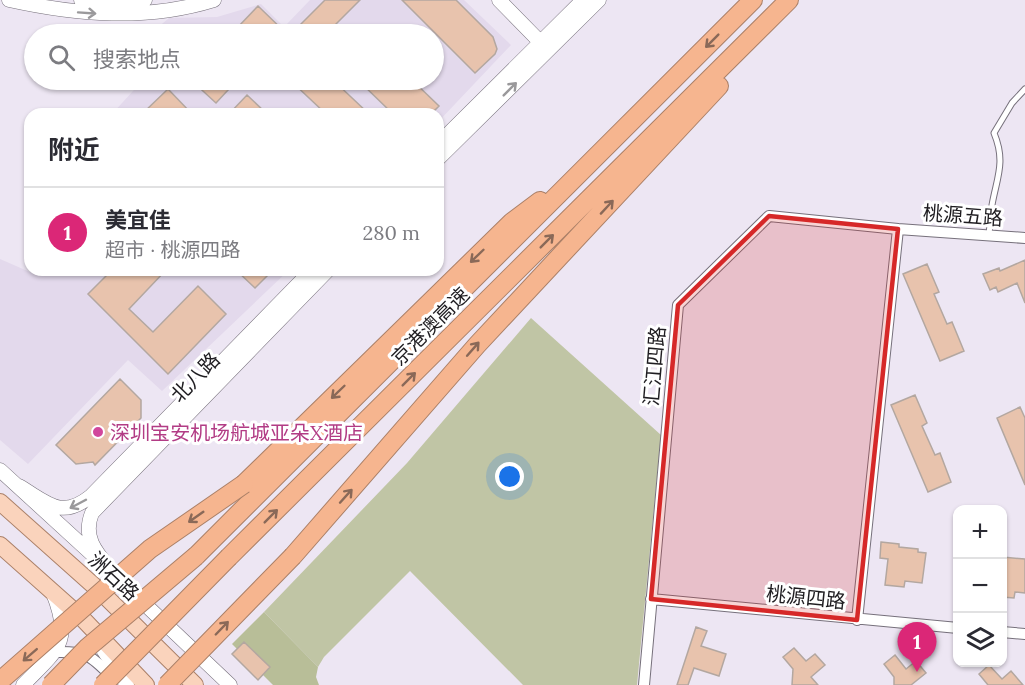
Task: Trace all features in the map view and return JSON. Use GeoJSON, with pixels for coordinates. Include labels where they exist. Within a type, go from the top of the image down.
{"type":"FeatureCollection","features":[{"type":"Feature","properties":{"kind":"highway","name":"京港澳高速"},"geometry":{"type":"LineString","coordinates":[[67,685],[753,0]]}},
{"type":"Feature","properties":{"kind":"highway","name":"京港澳高速"},"geometry":{"type":"LineString","coordinates":[[103,685],[789,0]]}},
{"type":"Feature","properties":{"kind":"highway"},"geometry":{"type":"LineString","coordinates":[[167,685],[293,556],[477,345],[799,0]]}},
{"type":"Feature","properties":{"kind":"highway"},"geometry":{"type":"LineString","coordinates":[[0,681],[150,549],[244,484],[512,222],[588,166]]}},
{"type":"Feature","properties":{"kind":"highway"},"geometry":{"type":"LineString","coordinates":[[51,685],[87,648],[196,556]]}},
{"type":"Feature","properties":{"kind":"main road","name":"洲石路"},"geometry":{"type":"LineString","coordinates":[[0,502],[102,593],[195,685]]}},
{"type":"Feature","properties":{"kind":"main road"},"geometry":{"type":"LineString","coordinates":[[0,545],[82,618],[146,685]]}},
{"type":"Feature","properties":{"kind":"street"},"geometry":{"type":"LineString","coordinates":[[9,0],[87,14],[131,14],[175,9],[214,0]]}},
{"type":"Feature","properties":{"kind":"street"},"geometry":{"type":"LineString","coordinates":[[81,0],[130,2],[145,0]]}},
{"type":"Feature","properties":{"kind":"street"},"geometry":{"type":"LineString","coordinates":[[499,0],[545,46]]}},
{"type":"Feature","properties":{"kind":"street"},"geometry":{"type":"LineString","coordinates":[[444,153],[545,46],[583,0]]}},
{"type":"Feature","properties":{"kind":"street"},"geometry":{"type":"LineString","coordinates":[[444,139],[599,0]]}},
{"type":"Feature","properties":{"kind":"street","name":"汇江四路"},"geometry":{"type":"LineString","coordinates":[[644,685],[678,305],[769,216],[898,229]]}},
{"type":"Feature","properties":{"kind":"street"},"geometry":{"type":"LineString","coordinates":[[857,620],[898,229]]}},
{"type":"Feature","properties":{"kind":"street","name":"桃源五路"},"geometry":{"type":"LineString","coordinates":[[898,229],[1025,238]]}},
{"type":"Feature","properties":{"kind":"street","name":"北八路"},"geometry":{"type":"LineString","coordinates":[[19,486],[60,508],[68,509],[79,506],[92,496],[306,276]]}},
{"type":"Feature","properties":{"kind":"street","name":"北八路"},"geometry":{"type":"LineString","coordinates":[[116,576],[90,540],[88,531],[92,513],[322,276]]}},
{"type":"Feature","properties":{"kind":"street"},"geometry":{"type":"LineString","coordinates":[[0,470],[230,685]]}},
{"type":"Feature","properties":{"kind":"street"},"geometry":{"type":"LineString","coordinates":[[23,685],[55,652],[62,635],[62,614],[53,593]]}},
{"type":"Feature","properties":{"kind":"street","name":"桃源四路"},"geometry":{"type":"LineString","coordinates":[[651,599],[953,628]]}},
{"type":"Feature","properties":{"kind":"street"},"geometry":{"type":"LineString","coordinates":[[82,618],[127,685]]}},
{"type":"Feature","properties":{"kind":"street"},"geometry":{"type":"LineString","coordinates":[[1007,632],[1025,634]]}},
{"type":"Feature","properties":{"kind":"street"},"geometry":{"type":"LineString","coordinates":[[55,652],[76,652],[88,656],[120,685]]}},
{"type":"Feature","properties":{"kind":"lane"},"geometry":{"type":"LineString","coordinates":[[989,234],[992,203],[1001,164],[1000,151],[994,133],[1012,103],[1025,89]]}},
{"type":"Feature","properties":{"kind":"highlighted area"},"geometry":{"type":"Polygon","coordinates":[[[769,216],[898,229],[857,620],[651,599],[678,305],[769,216]]]}},
{"type":"Feature","properties":{"kind":"shaded area"},"geometry":{"type":"Polygon","coordinates":[[[310,0],[464,0],[511,45],[444,116],[444,108],[117,108],[134,90],[444,90],[444,24],[287,24],[310,0]]]}},
{"type":"Feature","properties":{"kind":"shaded area"},"geometry":{"type":"Polygon","coordinates":[[[261,4],[281,24],[162,24],[169,18],[217,17],[261,4]]]}},
{"type":"Feature","properties":{"kind":"shaded area"},"geometry":{"type":"Polygon","coordinates":[[[0,259],[24,269],[24,276],[283,276],[162,391],[128,360],[28,464],[0,440],[0,259]]]}},
{"type":"Feature","properties":{"kind":"green space"},"geometry":{"type":"Polygon","coordinates":[[[531,318],[661,435],[637,685],[523,685],[410,571],[324,657],[318,667],[264,612],[407,463],[531,318]]]}},
{"type":"Feature","properties":{"kind":"green space"},"geometry":{"type":"Polygon","coordinates":[[[264,612],[318,667],[316,677],[319,685],[273,685],[232,644],[264,612]]]}},
{"type":"Feature","properties":{"kind":"building"},"geometry":{"type":"Polygon","coordinates":[[[325,0],[360,0],[336,24],[301,24],[325,0]]]}},
{"type":"Feature","properties":{"kind":"building"},"geometry":{"type":"Polygon","coordinates":[[[402,0],[456,0],[493,37],[497,49],[495,54],[475,73],[444,42],[444,24],[426,24],[402,0]]]}},
{"type":"Feature","properties":{"kind":"building"},"geometry":{"type":"Polygon","coordinates":[[[258,6],[277,24],[241,24],[258,6]]]}},
{"type":"Feature","properties":{"kind":"building"},"geometry":{"type":"Polygon","coordinates":[[[169,90],[186,108],[148,108],[169,90]]]}},
{"type":"Feature","properties":{"kind":"building"},"geometry":{"type":"Polygon","coordinates":[[[202,90],[228,90],[216,103],[202,90]]]}},
{"type":"Feature","properties":{"kind":"building"},"geometry":{"type":"Polygon","coordinates":[[[301,90],[344,90],[363,108],[320,108],[301,90]]]}},
{"type":"Feature","properties":{"kind":"building"},"geometry":{"type":"Polygon","coordinates":[[[368,90],[422,90],[439,106],[437,108],[387,108],[368,90]]]}},
{"type":"Feature","properties":{"kind":"building"},"geometry":{"type":"Polygon","coordinates":[[[247,95],[261,108],[235,108],[247,95]]]}},
{"type":"Feature","properties":{"kind":"building"},"geometry":{"type":"Polygon","coordinates":[[[1025,260],[1025,303],[1017,283],[998,292],[996,287],[990,290],[983,274],[999,268],[1000,271],[1025,260]]]}},
{"type":"Feature","properties":{"kind":"building"},"geometry":{"type":"Polygon","coordinates":[[[927,264],[939,292],[934,294],[947,324],[952,322],[964,351],[940,361],[903,274],[927,264]]]}},
{"type":"Feature","properties":{"kind":"building"},"geometry":{"type":"Polygon","coordinates":[[[106,276],[160,276],[129,309],[153,332],[198,286],[226,314],[168,374],[88,294],[106,276]]]}},
{"type":"Feature","properties":{"kind":"building"},"geometry":{"type":"Polygon","coordinates":[[[242,276],[267,276],[255,288],[242,276]]]}},
{"type":"Feature","properties":{"kind":"building","name":"深圳宝安机场航城亚朵X酒店"},"geometry":{"type":"Polygon","coordinates":[[[120,379],[141,400],[141,418],[95,465],[93,462],[76,464],[56,445],[120,379]]]}},
{"type":"Feature","properties":{"kind":"building"},"geometry":{"type":"Polygon","coordinates":[[[915,395],[927,423],[922,426],[935,455],[940,453],[951,482],[928,492],[891,405],[915,395]]]}},
{"type":"Feature","properties":{"kind":"building"},"geometry":{"type":"Polygon","coordinates":[[[1020,407],[1025,418],[1025,485],[997,418],[1020,407]]]}},
{"type":"Feature","properties":{"kind":"building"},"geometry":{"type":"Polygon","coordinates":[[[881,542],[899,544],[899,547],[918,549],[918,552],[926,553],[922,583],[905,581],[904,587],[885,585],[888,559],[880,558],[881,542]]]}},
{"type":"Feature","properties":{"kind":"building"},"geometry":{"type":"Polygon","coordinates":[[[1007,557],[1025,559],[1025,593],[1015,592],[1014,598],[1007,597],[1007,557]]]}},
{"type":"Feature","properties":{"kind":"building"},"geometry":{"type":"Polygon","coordinates":[[[696,627],[707,631],[701,646],[726,654],[719,676],[694,668],[688,685],[677,685],[696,627]]]}},
{"type":"Feature","properties":{"kind":"building"},"geometry":{"type":"Polygon","coordinates":[[[244,642],[270,667],[258,680],[232,654],[244,642]]]}},
{"type":"Feature","properties":{"kind":"building"},"geometry":{"type":"Polygon","coordinates":[[[794,648],[806,661],[815,654],[825,665],[811,677],[818,685],[792,685],[793,669],[783,657],[794,648]]]}},
{"type":"Feature","properties":{"kind":"building"},"geometry":{"type":"Polygon","coordinates":[[[895,655],[906,669],[916,661],[926,673],[911,685],[894,685],[894,677],[884,664],[895,655]]]}},
{"type":"Feature","properties":{"kind":"building"},"geometry":{"type":"Polygon","coordinates":[[[987,667],[991,667],[1002,679],[1011,671],[1023,685],[988,685],[979,674],[987,667]]]}},
{"type":"Feature","properties":{"kind":"place","name":"深圳宝安机场航城亚朵X酒店"},"geometry":{"type":"Point","coordinates":[98,432]}},
{"type":"Feature","properties":{"kind":"place","name":"美宜佳"},"geometry":{"type":"Point","coordinates":[917,672]}}]}
